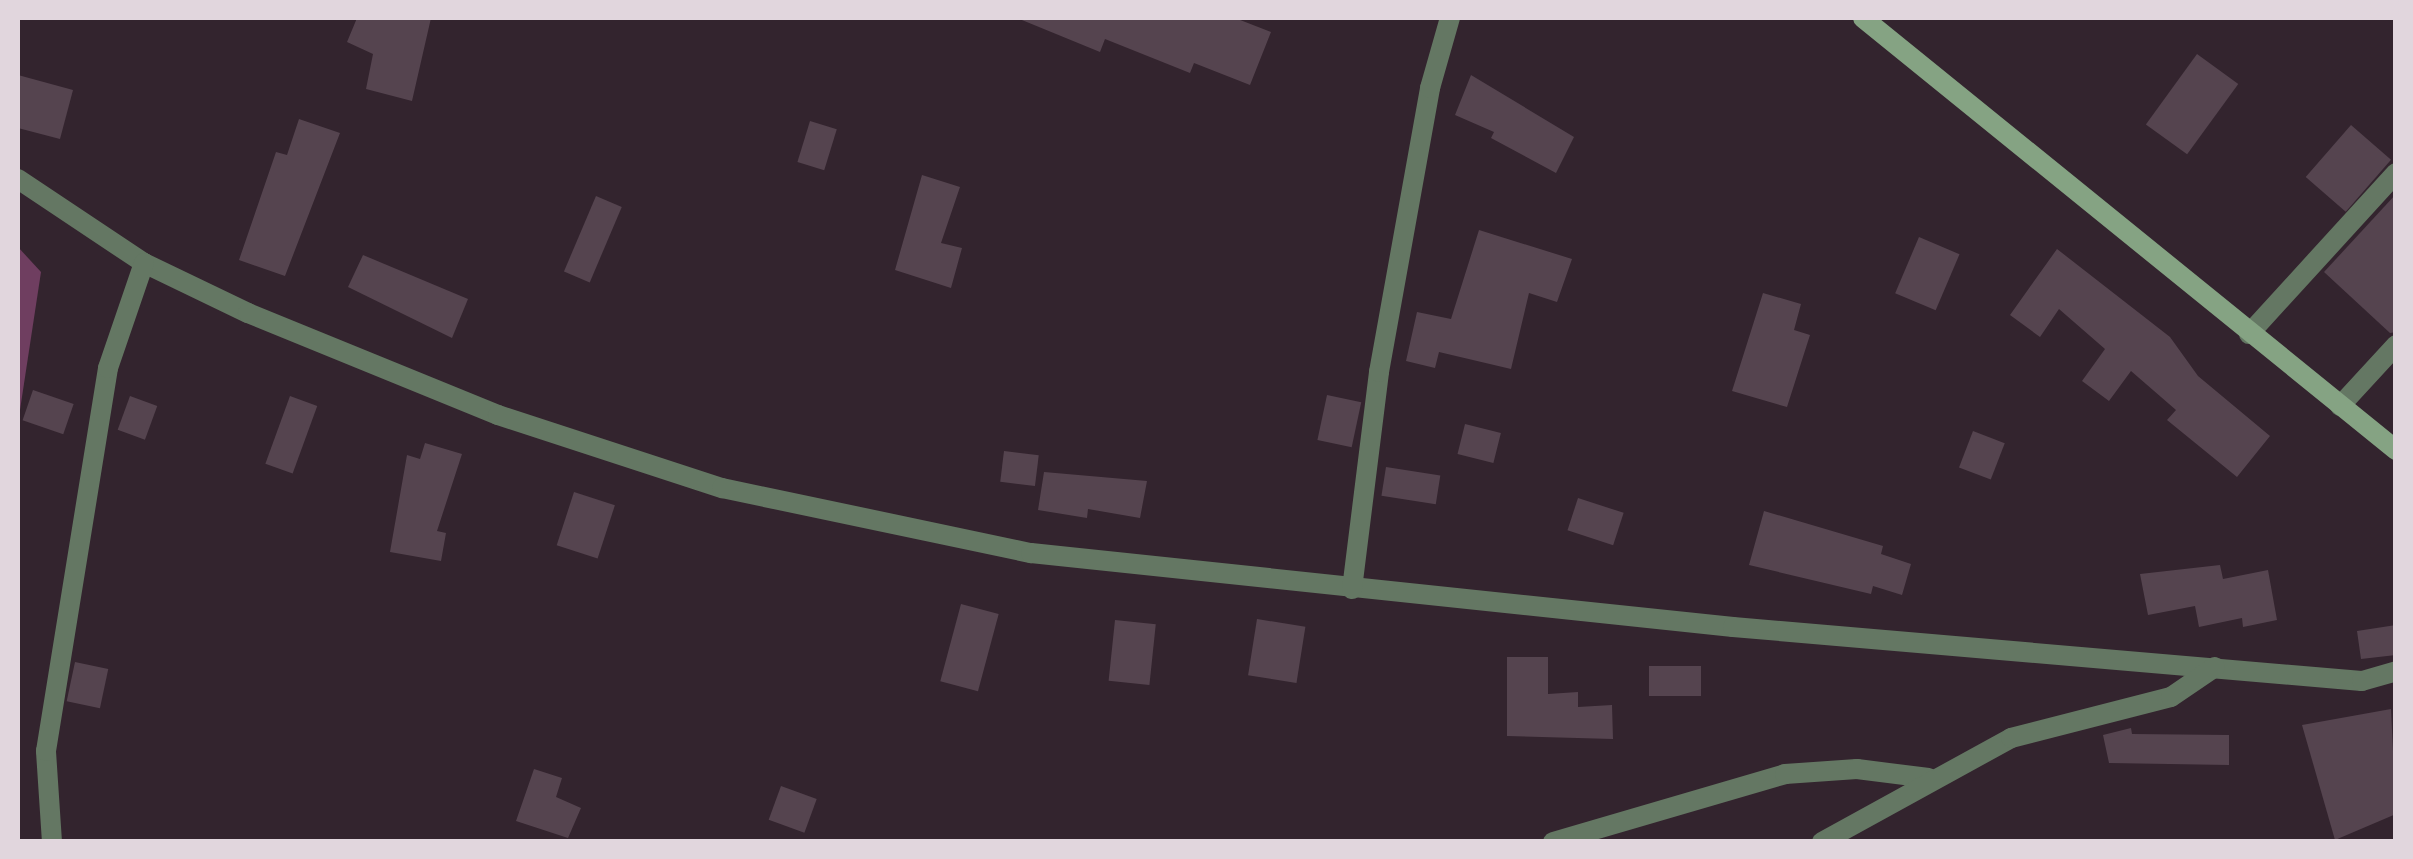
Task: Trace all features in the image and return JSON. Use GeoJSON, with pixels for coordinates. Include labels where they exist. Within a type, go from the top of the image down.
{"type":"FeatureCollection","features":[{"type":"Feature","properties":{"kind":"main road"},"geometry":{"type":"LineString","coordinates":[[1863,18],[2396,450]]}},
{"type":"Feature","properties":{"kind":"street"},"geometry":{"type":"LineString","coordinates":[[1352,589],[1378,372],[1430,88],[1450,18]]}},
{"type":"Feature","properties":{"kind":"street"},"geometry":{"type":"LineString","coordinates":[[2249,334],[2396,173]]}},
{"type":"Feature","properties":{"kind":"street"},"geometry":{"type":"LineString","coordinates":[[18,179],[144,263],[248,313],[498,415],[722,488],[1031,553],[1352,589],[2362,681],[2396,671]]}},
{"type":"Feature","properties":{"kind":"street"},"geometry":{"type":"LineString","coordinates":[[62,842],[52,841],[46,751],[108,368],[144,263]]}},
{"type":"Feature","properties":{"kind":"street"},"geometry":{"type":"LineString","coordinates":[[2340,406],[2396,346]]}},
{"type":"Feature","properties":{"kind":"street"},"geometry":{"type":"LineString","coordinates":[[1822,842],[1928,778],[2011,738],[2171,697],[2215,667]]}},
{"type":"Feature","properties":{"kind":"street"},"geometry":{"type":"LineString","coordinates":[[1553,842],[1785,774],[1856,769],[1928,778]]}},
{"type":"Feature","properties":{"kind":"shaded area"},"geometry":{"type":"Polygon","coordinates":[[[18,247],[41,272],[18,423],[18,247]]]}},
{"type":"Feature","properties":{"kind":"building"},"geometry":{"type":"Polygon","coordinates":[[[357,18],[431,18],[412,101],[366,89],[373,54],[347,42],[357,18]]]}},
{"type":"Feature","properties":{"kind":"building"},"geometry":{"type":"Polygon","coordinates":[[[1017,18],[1235,18],[1271,32],[1250,85],[1194,63],[1190,73],[1105,39],[1100,52],[1017,18]]]}},
{"type":"Feature","properties":{"kind":"building"},"geometry":{"type":"Polygon","coordinates":[[[2197,54],[2238,84],[2187,154],[2146,124],[2197,54]]]}},
{"type":"Feature","properties":{"kind":"building"},"geometry":{"type":"Polygon","coordinates":[[[18,75],[73,90],[60,139],[18,128],[18,75]]]}},
{"type":"Feature","properties":{"kind":"building"},"geometry":{"type":"Polygon","coordinates":[[[1471,75],[1574,137],[1556,173],[1491,138],[1494,132],[1455,115],[1471,75]]]}},
{"type":"Feature","properties":{"kind":"building"},"geometry":{"type":"Polygon","coordinates":[[[299,119],[340,133],[285,276],[239,260],[276,152],[287,155],[299,119]]]}},
{"type":"Feature","properties":{"kind":"building"},"geometry":{"type":"Polygon","coordinates":[[[810,121],[837,129],[824,170],[797,162],[810,121]]]}},
{"type":"Feature","properties":{"kind":"building"},"geometry":{"type":"Polygon","coordinates":[[[2351,125],[2391,160],[2346,212],[2306,177],[2351,125]]]}},
{"type":"Feature","properties":{"kind":"building"},"geometry":{"type":"Polygon","coordinates":[[[922,175],[960,187],[941,243],[962,248],[951,288],[895,270],[922,175]]]}},
{"type":"Feature","properties":{"kind":"building"},"geometry":{"type":"Polygon","coordinates":[[[2396,194],[2396,332],[2390,333],[2324,272],[2396,194]]]}},
{"type":"Feature","properties":{"kind":"building"},"geometry":{"type":"Polygon","coordinates":[[[596,196],[622,207],[590,282],[564,271],[596,196]]]}},
{"type":"Feature","properties":{"kind":"building"},"geometry":{"type":"Polygon","coordinates":[[[1479,230],[1572,259],[1557,302],[1529,293],[1511,369],[1439,352],[1435,368],[1406,361],[1417,312],[1451,319],[1479,230]]]}},
{"type":"Feature","properties":{"kind":"building"},"geometry":{"type":"Polygon","coordinates":[[[1919,237],[1960,254],[1936,310],[1895,293],[1919,237]]]}},
{"type":"Feature","properties":{"kind":"building"},"geometry":{"type":"Polygon","coordinates":[[[2057,249],[2170,337],[2198,376],[2270,436],[2237,477],[2167,420],[2176,410],[2131,371],[2109,401],[2082,381],[2105,349],[2059,309],[2040,337],[2010,315],[2057,249]]]}},
{"type":"Feature","properties":{"kind":"building"},"geometry":{"type":"Polygon","coordinates":[[[363,255],[468,299],[452,338],[348,287],[363,255]]]}},
{"type":"Feature","properties":{"kind":"building"},"geometry":{"type":"Polygon","coordinates":[[[1763,293],[1801,304],[1794,330],[1810,335],[1787,407],[1732,391],[1763,293]]]}},
{"type":"Feature","properties":{"kind":"building"},"geometry":{"type":"Polygon","coordinates":[[[33,390],[74,404],[63,434],[23,420],[33,390]]]}},
{"type":"Feature","properties":{"kind":"building"},"geometry":{"type":"Polygon","coordinates":[[[1327,395],[1361,402],[1352,447],[1317,440],[1327,395]]]}},
{"type":"Feature","properties":{"kind":"building"},"geometry":{"type":"Polygon","coordinates":[[[130,396],[157,406],[145,440],[118,430],[130,396]]]}},
{"type":"Feature","properties":{"kind":"building"},"geometry":{"type":"Polygon","coordinates":[[[290,396],[317,406],[293,474],[265,464],[290,396]]]}},
{"type":"Feature","properties":{"kind":"building"},"geometry":{"type":"Polygon","coordinates":[[[1465,424],[1501,433],[1493,463],[1458,454],[1465,424]]]}},
{"type":"Feature","properties":{"kind":"building"},"geometry":{"type":"Polygon","coordinates":[[[1973,431],[2005,443],[1991,480],[1959,467],[1973,431]]]}},
{"type":"Feature","properties":{"kind":"building"},"geometry":{"type":"Polygon","coordinates":[[[425,443],[462,454],[437,531],[446,533],[441,561],[390,552],[407,455],[420,459],[425,443]]]}},
{"type":"Feature","properties":{"kind":"building"},"geometry":{"type":"Polygon","coordinates":[[[1004,451],[1039,455],[1035,486],[1000,482],[1004,451]]]}},
{"type":"Feature","properties":{"kind":"building"},"geometry":{"type":"Polygon","coordinates":[[[1386,467],[1440,476],[1436,504],[1381,496],[1386,467]]]}},
{"type":"Feature","properties":{"kind":"building"},"geometry":{"type":"Polygon","coordinates":[[[1044,472],[1147,481],[1140,518],[1088,509],[1087,518],[1038,510],[1044,472]]]}},
{"type":"Feature","properties":{"kind":"building"},"geometry":{"type":"Polygon","coordinates":[[[574,492],[615,505],[598,559],[557,545],[574,492]]]}},
{"type":"Feature","properties":{"kind":"building"},"geometry":{"type":"Polygon","coordinates":[[[1578,498],[1624,513],[1613,545],[1567,530],[1578,498]]]}},
{"type":"Feature","properties":{"kind":"building"},"geometry":{"type":"Polygon","coordinates":[[[1764,511],[1883,546],[1881,554],[1911,564],[1902,595],[1873,586],[1871,594],[1749,565],[1764,511]]]}},
{"type":"Feature","properties":{"kind":"building"},"geometry":{"type":"Polygon","coordinates":[[[2220,565],[2223,579],[2268,570],[2277,620],[2243,627],[2242,618],[2199,627],[2195,606],[2148,615],[2140,574],[2220,565]]]}},
{"type":"Feature","properties":{"kind":"building"},"geometry":{"type":"Polygon","coordinates":[[[961,604],[999,614],[978,691],[940,681],[961,604]]]}},
{"type":"Feature","properties":{"kind":"building"},"geometry":{"type":"Polygon","coordinates":[[[1257,619],[1305,627],[1296,683],[1248,675],[1257,619]]]}},
{"type":"Feature","properties":{"kind":"building"},"geometry":{"type":"Polygon","coordinates":[[[1115,620],[1156,624],[1149,685],[1109,681],[1115,620]]]}},
{"type":"Feature","properties":{"kind":"building"},"geometry":{"type":"Polygon","coordinates":[[[2396,625],[2396,655],[2361,659],[2357,631],[2396,625]]]}},
{"type":"Feature","properties":{"kind":"building"},"geometry":{"type":"Polygon","coordinates":[[[1507,657],[1548,657],[1548,694],[1578,692],[1578,707],[1612,705],[1613,739],[1507,736],[1507,657]]]}},
{"type":"Feature","properties":{"kind":"building"},"geometry":{"type":"Polygon","coordinates":[[[75,662],[108,669],[100,708],[67,701],[75,662]]]}},
{"type":"Feature","properties":{"kind":"building"},"geometry":{"type":"Polygon","coordinates":[[[1649,666],[1701,666],[1701,696],[1649,696],[1649,666]]]}},
{"type":"Feature","properties":{"kind":"building"},"geometry":{"type":"Polygon","coordinates":[[[2391,709],[2396,814],[2335,840],[2302,725],[2391,709]]]}},
{"type":"Feature","properties":{"kind":"building"},"geometry":{"type":"Polygon","coordinates":[[[2131,728],[2132,734],[2229,735],[2229,765],[2109,763],[2103,735],[2131,728]]]}},
{"type":"Feature","properties":{"kind":"building"},"geometry":{"type":"Polygon","coordinates":[[[534,769],[562,778],[556,797],[581,808],[568,838],[516,821],[534,769]]]}},
{"type":"Feature","properties":{"kind":"building"},"geometry":{"type":"Polygon","coordinates":[[[781,786],[817,799],[804,833],[769,820],[781,786]]]}}]}
